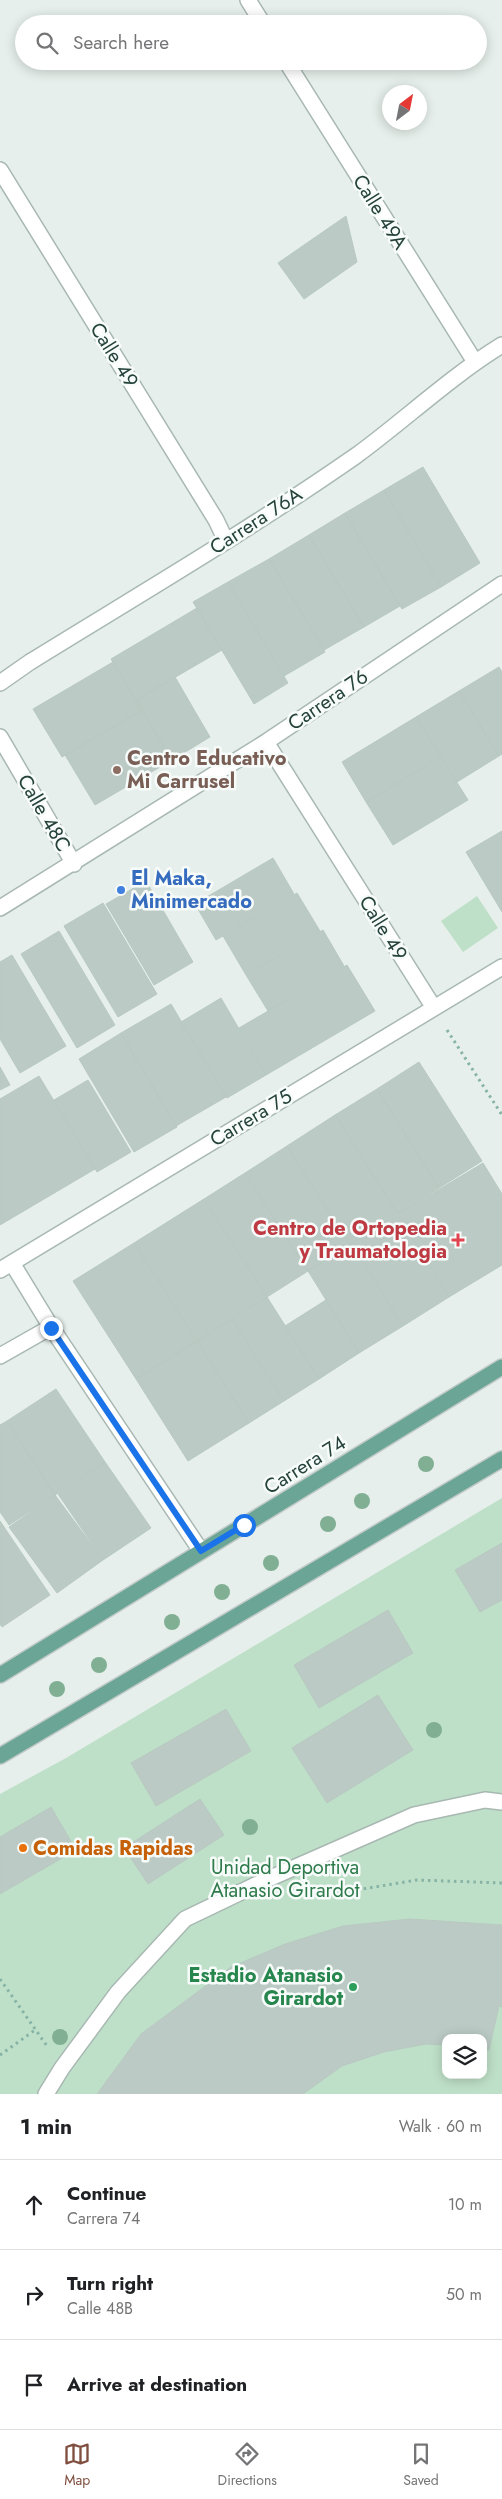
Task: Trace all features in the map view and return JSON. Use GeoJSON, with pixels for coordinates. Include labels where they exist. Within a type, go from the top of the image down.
{"type":"FeatureCollection","features":[{"type":"Feature","properties":{"kind":"main road","name":"Carrera 74"},"geometry":{"type":"LineString","coordinates":[[0,1675],[502,1367]]}},
{"type":"Feature","properties":{"kind":"main road"},"geometry":{"type":"LineString","coordinates":[[0,1756],[502,1459]]}},
{"type":"Feature","properties":{"kind":"street"},"geometry":{"type":"LineString","coordinates":[[248,0],[257,15]]}},
{"type":"Feature","properties":{"kind":"street","name":"Calle 49A"},"geometry":{"type":"LineString","coordinates":[[292,70],[475,362]]}},
{"type":"Feature","properties":{"kind":"street","name":"Calle 49"},"geometry":{"type":"LineString","coordinates":[[0,170],[216,520],[226,541]]}},
{"type":"Feature","properties":{"kind":"street","name":"Carrera 76A"},"geometry":{"type":"LineString","coordinates":[[0,683],[30,662],[226,541],[358,454],[475,362],[502,345]]}},
{"type":"Feature","properties":{"kind":"street","name":"Carrera 76"},"geometry":{"type":"LineString","coordinates":[[0,908],[74,864],[266,742],[502,584]]}},
{"type":"Feature","properties":{"kind":"street","name":"Calle 48C"},"geometry":{"type":"LineString","coordinates":[[0,737],[74,864]]}},
{"type":"Feature","properties":{"kind":"street","name":"Calle 49"},"geometry":{"type":"LineString","coordinates":[[266,742],[434,1008]]}},
{"type":"Feature","properties":{"kind":"street","name":"Carrera 75"},"geometry":{"type":"LineString","coordinates":[[6,1267],[502,966]]}},
{"type":"Feature","properties":{"kind":"street"},"geometry":{"type":"LineString","coordinates":[[6,1267],[51,1328],[201,1551]]}},
{"type":"Feature","properties":{"kind":"street"},"geometry":{"type":"LineString","coordinates":[[0,1356],[51,1328]]}},
{"type":"Feature","properties":{"kind":"street"},"geometry":{"type":"LineString","coordinates":[[46,2094],[62,2068],[118,1992],[186,1919],[266,1880],[414,1816],[485,1800],[502,1802]]}},
{"type":"Feature","properties":{"kind":"path"},"geometry":{"type":"LineString","coordinates":[[434,1008],[502,1115]]}},
{"type":"Feature","properties":{"kind":"path"},"geometry":{"type":"LineString","coordinates":[[338,1894],[417,1880],[502,1883]]}},
{"type":"Feature","properties":{"kind":"path"},"geometry":{"type":"LineString","coordinates":[[0,1979],[62,2068]]}},
{"type":"Feature","properties":{"kind":"path"},"geometry":{"type":"LineString","coordinates":[[0,2055],[35,2030]]}},
{"type":"Feature","properties":{"kind":"green space"},"geometry":{"type":"Polygon","coordinates":[[[477,896],[498,928],[463,952],[441,921],[477,896]]]}},
{"type":"Feature","properties":{"kind":"green space","name":"Unidad Deportiva Atanasio Girardot"},"geometry":{"type":"Polygon","coordinates":[[[502,1498],[502,2094],[0,2094],[0,1794],[66,1758],[502,1498]]]}},
{"type":"Feature","properties":{"kind":"building"},"geometry":{"type":"Polygon","coordinates":[[[346,216],[357,262],[304,299],[278,263],[346,216]]]}},
{"type":"Feature","properties":{"kind":"building"},"geometry":{"type":"Polygon","coordinates":[[[423,467],[480,563],[441,587],[384,490],[423,467]]]}},
{"type":"Feature","properties":{"kind":"building"},"geometry":{"type":"Polygon","coordinates":[[[384,490],[441,587],[402,609],[345,513],[384,490]]]}},
{"type":"Feature","properties":{"kind":"building"},"geometry":{"type":"Polygon","coordinates":[[[345,513],[400,606],[364,627],[309,535],[345,513]]]}},
{"type":"Feature","properties":{"kind":"building"},"geometry":{"type":"Polygon","coordinates":[[[309,535],[364,627],[324,650],[269,559],[309,535]]]}},
{"type":"Feature","properties":{"kind":"building"},"geometry":{"type":"Polygon","coordinates":[[[269,559],[325,652],[284,676],[228,582],[269,559]]]}},
{"type":"Feature","properties":{"kind":"building"},"geometry":{"type":"Polygon","coordinates":[[[228,582],[288,683],[254,704],[193,602],[228,582]]]}},
{"type":"Feature","properties":{"kind":"building"},"geometry":{"type":"Polygon","coordinates":[[[197,608],[222,650],[136,700],[111,659],[197,608]]]}},
{"type":"Feature","properties":{"kind":"building"},"geometry":{"type":"Polygon","coordinates":[[[113,662],[142,710],[62,757],[33,709],[113,662]]]}},
{"type":"Feature","properties":{"kind":"building"},"geometry":{"type":"Polygon","coordinates":[[[499,667],[502,672],[502,754],[499,756],[459,691],[499,667]]]}},
{"type":"Feature","properties":{"kind":"building"},"geometry":{"type":"Polygon","coordinates":[[[175,677],[210,737],[172,760],[136,700],[175,677]]]}},
{"type":"Feature","properties":{"kind":"building"},"geometry":{"type":"Polygon","coordinates":[[[459,691],[499,756],[457,782],[416,717],[459,691]]]}},
{"type":"Feature","properties":{"kind":"building"},"geometry":{"type":"Polygon","coordinates":[[[142,710],[172,760],[95,805],[65,755],[142,710]]]}},
{"type":"Feature","properties":{"kind":"building"},"geometry":{"type":"Polygon","coordinates":[[[416,717],[441,757],[366,802],[342,762],[416,717]]]}},
{"type":"Feature","properties":{"kind":"building"},"geometry":{"type":"Polygon","coordinates":[[[441,757],[468,800],[393,845],[366,802],[441,757]]]}},
{"type":"Feature","properties":{"kind":"building"},"geometry":{"type":"Polygon","coordinates":[[[502,831],[502,912],[466,852],[502,831]]]}},
{"type":"Feature","properties":{"kind":"building"},"geometry":{"type":"Polygon","coordinates":[[[273,858],[294,894],[216,940],[195,904],[273,858]]]}},
{"type":"Feature","properties":{"kind":"building"},"geometry":{"type":"Polygon","coordinates":[[[146,881],[193,962],[154,985],[106,904],[146,881]]]}},
{"type":"Feature","properties":{"kind":"building"},"geometry":{"type":"Polygon","coordinates":[[[297,893],[320,931],[246,975],[223,936],[297,893]]]}},
{"type":"Feature","properties":{"kind":"building"},"geometry":{"type":"Polygon","coordinates":[[[103,903],[157,994],[118,1017],[64,926],[103,903]]]}},
{"type":"Feature","properties":{"kind":"building"},"geometry":{"type":"Polygon","coordinates":[[[323,930],[344,966],[268,1011],[246,975],[323,930]]]}},
{"type":"Feature","properties":{"kind":"building"},"geometry":{"type":"Polygon","coordinates":[[[59,931],[115,1025],[77,1048],[21,954],[59,931]]]}},
{"type":"Feature","properties":{"kind":"building"},"geometry":{"type":"Polygon","coordinates":[[[12,955],[66,1046],[20,1073],[0,1039],[0,962],[12,955]]]}},
{"type":"Feature","properties":{"kind":"building"},"geometry":{"type":"Polygon","coordinates":[[[347,965],[375,1011],[266,1075],[239,1028],[347,965]]]}},
{"type":"Feature","properties":{"kind":"building"},"geometry":{"type":"Polygon","coordinates":[[[221,998],[266,1075],[227,1098],[181,1022],[221,998]]]}},
{"type":"Feature","properties":{"kind":"building"},"geometry":{"type":"Polygon","coordinates":[[[171,1004],[226,1097],[176,1126],[121,1033],[171,1004]]]}},
{"type":"Feature","properties":{"kind":"building"},"geometry":{"type":"Polygon","coordinates":[[[121,1033],[177,1127],[134,1152],[79,1059],[121,1033]]]}},
{"type":"Feature","properties":{"kind":"building"},"geometry":{"type":"Polygon","coordinates":[[[419,1062],[482,1161],[439,1188],[377,1089],[419,1062]]]}},
{"type":"Feature","properties":{"kind":"building"},"geometry":{"type":"Polygon","coordinates":[[[0,1067],[10,1085],[0,1090],[0,1067]]]}},
{"type":"Feature","properties":{"kind":"building"},"geometry":{"type":"Polygon","coordinates":[[[39,1076],[95,1169],[0,1225],[0,1099],[39,1076]]]}},
{"type":"Feature","properties":{"kind":"building"},"geometry":{"type":"Polygon","coordinates":[[[88,1080],[131,1152],[97,1172],[54,1100],[88,1080]]]}},
{"type":"Feature","properties":{"kind":"building"},"geometry":{"type":"Polygon","coordinates":[[[377,1089],[439,1188],[398,1214],[335,1115],[377,1089]]]}},
{"type":"Feature","properties":{"kind":"building"},"geometry":{"type":"Polygon","coordinates":[[[335,1115],[398,1214],[350,1245],[287,1146],[335,1115]]]}},
{"type":"Feature","properties":{"kind":"building"},"geometry":{"type":"Polygon","coordinates":[[[287,1146],[350,1245],[308,1271],[245,1173],[287,1146]]]}},
{"type":"Feature","properties":{"kind":"building","name":"Centro de Ortopedia y Traumatologia"},"geometry":{"type":"Polygon","coordinates":[[[483,1163],[502,1194],[502,1265],[449,1297],[398,1214],[483,1163]]]}},
{"type":"Feature","properties":{"kind":"building"},"geometry":{"type":"Polygon","coordinates":[[[245,1173],[308,1271],[267,1297],[204,1199],[245,1173]]]}},
{"type":"Feature","properties":{"kind":"building"},"geometry":{"type":"Polygon","coordinates":[[[204,1199],[267,1297],[197,1341],[134,1243],[204,1199]]]}},
{"type":"Feature","properties":{"kind":"building"},"geometry":{"type":"Polygon","coordinates":[[[398,1215],[449,1297],[403,1326],[352,1244],[398,1215]]]}},
{"type":"Feature","properties":{"kind":"building"},"geometry":{"type":"Polygon","coordinates":[[[134,1243],[197,1341],[136,1379],[73,1281],[134,1243]]]}},
{"type":"Feature","properties":{"kind":"building"},"geometry":{"type":"Polygon","coordinates":[[[352,1244],[403,1326],[359,1353],[308,1271],[352,1244]]]}},
{"type":"Feature","properties":{"kind":"building"},"geometry":{"type":"Polygon","coordinates":[[[267,1297],[319,1379],[284,1401],[232,1319],[267,1297]]]}},
{"type":"Feature","properties":{"kind":"building"},"geometry":{"type":"Polygon","coordinates":[[[326,1300],[359,1353],[319,1379],[285,1326],[326,1300]]]}},
{"type":"Feature","properties":{"kind":"building"},"geometry":{"type":"Polygon","coordinates":[[[232,1319],[284,1401],[249,1423],[197,1341],[232,1319]]]}},
{"type":"Feature","properties":{"kind":"building"},"geometry":{"type":"Polygon","coordinates":[[[197,1341],[249,1423],[188,1461],[136,1379],[197,1341]]]}},
{"type":"Feature","properties":{"kind":"building"},"geometry":{"type":"Polygon","coordinates":[[[56,1389],[105,1462],[55,1495],[7,1421],[56,1389]]]}},
{"type":"Feature","properties":{"kind":"building"},"geometry":{"type":"Polygon","coordinates":[[[7,1421],[55,1495],[9,1525],[0,1512],[0,1425],[7,1421]]]}},
{"type":"Feature","properties":{"kind":"building"},"geometry":{"type":"Polygon","coordinates":[[[105,1462],[151,1528],[103,1560],[58,1494],[105,1462]]]}},
{"type":"Feature","properties":{"kind":"building"},"geometry":{"type":"Polygon","coordinates":[[[55,1495],[103,1560],[57,1593],[9,1527],[55,1495]]]}},
{"type":"Feature","properties":{"kind":"building"},"geometry":{"type":"Polygon","coordinates":[[[0,1521],[50,1595],[2,1627],[0,1624],[0,1521]]]}},
{"type":"Feature","properties":{"kind":"building"},"geometry":{"type":"Polygon","coordinates":[[[502,1543],[502,1600],[480,1612],[455,1570],[502,1543]]]}},
{"type":"Feature","properties":{"kind":"building"},"geometry":{"type":"Polygon","coordinates":[[[388,1610],[413,1653],[319,1708],[294,1665],[388,1610]]]}},
{"type":"Feature","properties":{"kind":"building"},"geometry":{"type":"Polygon","coordinates":[[[378,1695],[413,1750],[327,1803],[292,1748],[378,1695]]]}},
{"type":"Feature","properties":{"kind":"building"},"geometry":{"type":"Polygon","coordinates":[[[226,1709],[251,1751],[156,1806],[131,1763],[226,1709]]]}},
{"type":"Feature","properties":{"kind":"building"},"geometry":{"type":"Polygon","coordinates":[[[200,1799],[224,1835],[148,1884],[124,1848],[200,1799]]]}},
{"type":"Feature","properties":{"kind":"building"},"geometry":{"type":"Polygon","coordinates":[[[51,1807],[76,1850],[0,1894],[0,1837],[51,1807]]]}},
{"type":"Feature","properties":{"kind":"building","name":"Estadio Atanasio Girardot"},"geometry":{"type":"Polygon","coordinates":[[[410,1919],[502,1925],[502,2007],[499,2006],[489,2050],[487,2050],[487,2034],[442,2034],[442,2045],[426,2044],[384,2052],[342,2066],[303,2094],[97,2094],[141,2034],[231,1967],[285,1944],[343,1926],[410,1919]]]}},
{"type":"Feature","properties":{"kind":"place","name":"Centro Educativo Mi Carrusel"},"geometry":{"type":"Point","coordinates":[117,770]}},
{"type":"Feature","properties":{"kind":"place","name":"El Maka, Minimercado"},"geometry":{"type":"Point","coordinates":[121,890]}},
{"type":"Feature","properties":{"kind":"place","name":"Centro de Ortopedia y Traumatologia"},"geometry":{"type":"Point","coordinates":[458,1240]}},
{"type":"Feature","properties":{"kind":"place","name":"Comidas Rapidas"},"geometry":{"type":"Point","coordinates":[23,1848]}},
{"type":"Feature","properties":{"kind":"place","name":"Estadio Atanasio Girardot"},"geometry":{"type":"Point","coordinates":[353,1987]}},
{"type":"Feature","properties":{"kind":"route"},"geometry":{"type":"LineString","coordinates":[[51,1328],[201,1551],[244,1525]]}}]}
